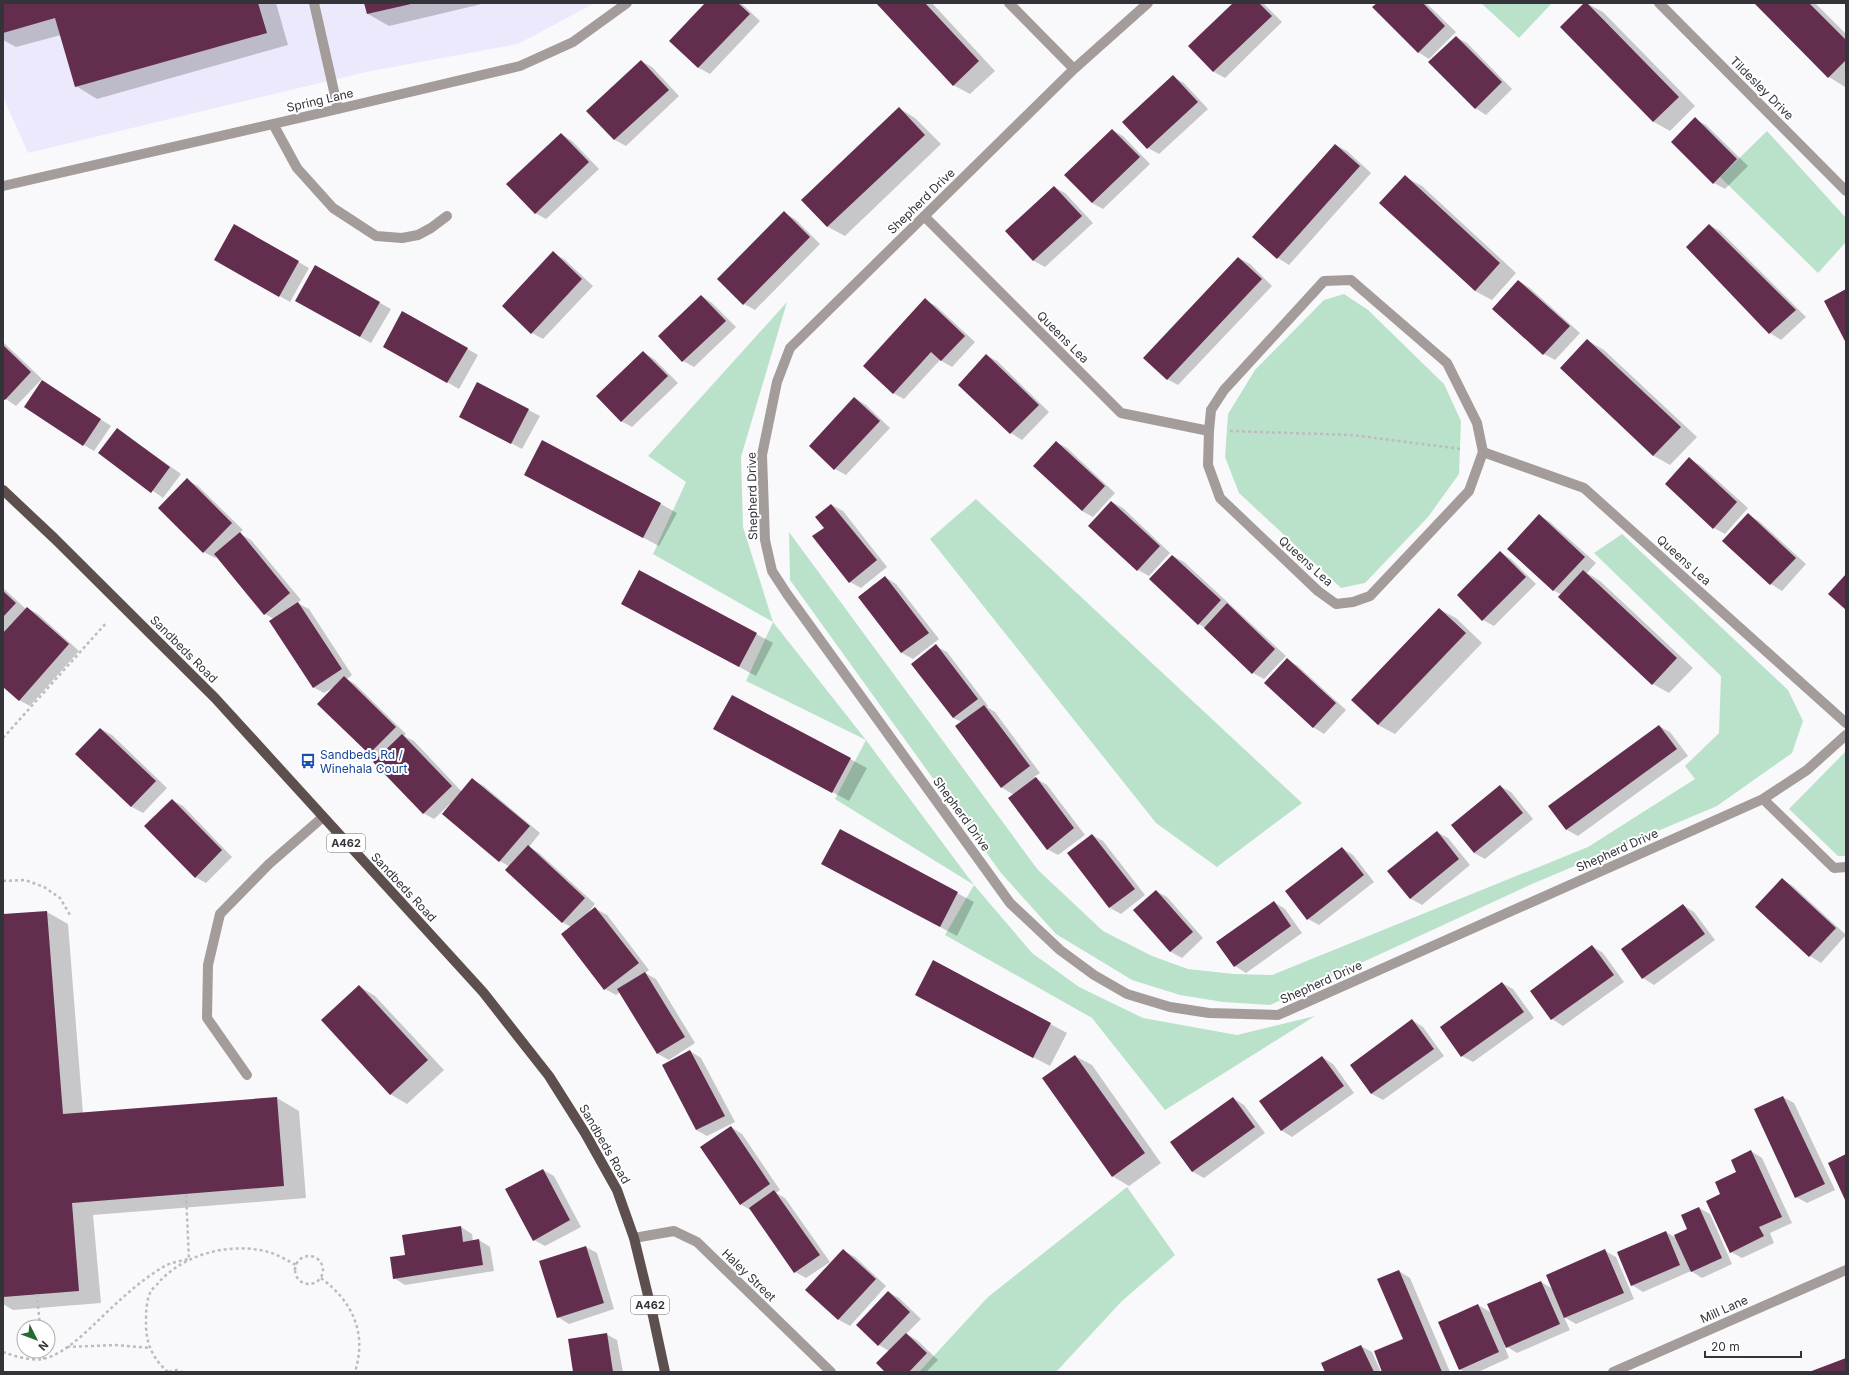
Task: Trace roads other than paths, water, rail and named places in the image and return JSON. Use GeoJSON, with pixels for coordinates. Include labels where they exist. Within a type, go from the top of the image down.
{"type":"FeatureCollection","features":[{"type":"Feature","properties":{"kind":"main road","name":"Sandbeds Road"},"geometry":{"type":"LineString","coordinates":[[3,490],[122,605],[215,698],[483,992],[549,1076],[585,1133],[617,1190],[634,1238]]}},
{"type":"Feature","properties":{"kind":"main road","name":"A462"},"geometry":{"type":"LineString","coordinates":[[634,1238],[665,1372]]}},
{"type":"Feature","properties":{"kind":"street"},"geometry":{"type":"LineString","coordinates":[[314,3],[338,109]]}},
{"type":"Feature","properties":{"kind":"street","name":"Spring Lane"},"geometry":{"type":"LineString","coordinates":[[3,186],[520,66],[573,42],[627,3]]}},
{"type":"Feature","properties":{"kind":"street"},"geometry":{"type":"LineString","coordinates":[[1009,3],[1074,69],[1148,3]]}},
{"type":"Feature","properties":{"kind":"street","name":"Tildesley Drive"},"geometry":{"type":"LineString","coordinates":[[1659,3],[1846,191]]}},
{"type":"Feature","properties":{"kind":"street","name":"Shepherd Drive"},"geometry":{"type":"LineString","coordinates":[[1074,69],[790,348],[777,382],[762,454],[765,540],[772,571],[787,594],[1010,903],[1060,950],[1094,975],[1127,994],[1170,1007],[1209,1013],[1278,1015],[1763,799],[1807,770],[1846,735]]}},
{"type":"Feature","properties":{"kind":"street"},"geometry":{"type":"LineString","coordinates":[[273,124],[297,168],[333,208],[376,236],[402,238],[418,235],[431,228],[447,216]]}},
{"type":"Feature","properties":{"kind":"street","name":"Queens Lea"},"geometry":{"type":"LineString","coordinates":[[924,216],[1121,413],[1209,430]]}},
{"type":"Feature","properties":{"kind":"street","name":"Queens Lea"},"geometry":{"type":"LineString","coordinates":[[1352,280],[1446,363],[1477,423],[1483,452],[1469,490],[1370,596],[1353,602],[1336,604],[1318,591],[1220,498],[1208,465],[1211,410],[1224,390],[1324,281],[1352,280]]}},
{"type":"Feature","properties":{"kind":"street","name":"Queens Lea"},"geometry":{"type":"LineString","coordinates":[[1483,452],[1584,488],[1846,723]]}},
{"type":"Feature","properties":{"kind":"street"},"geometry":{"type":"LineString","coordinates":[[1763,799],[1834,868],[1846,867]]}},
{"type":"Feature","properties":{"kind":"street"},"geometry":{"type":"LineString","coordinates":[[247,1075],[207,1018],[208,966],[220,914],[269,864],[323,818]]}},
{"type":"Feature","properties":{"kind":"street","name":"Haley Street"},"geometry":{"type":"LineString","coordinates":[[634,1238],[674,1231],[697,1242],[830,1372]]}},
{"type":"Feature","properties":{"kind":"street","name":"Mill Lane"},"geometry":{"type":"LineString","coordinates":[[1613,1372],[1846,1270]]}},
{"type":"Feature","properties":{"kind":"place","name":"Sandbeds Rd / Winehala Court"},"geometry":{"type":"Point","coordinates":[308,761]}}]}
